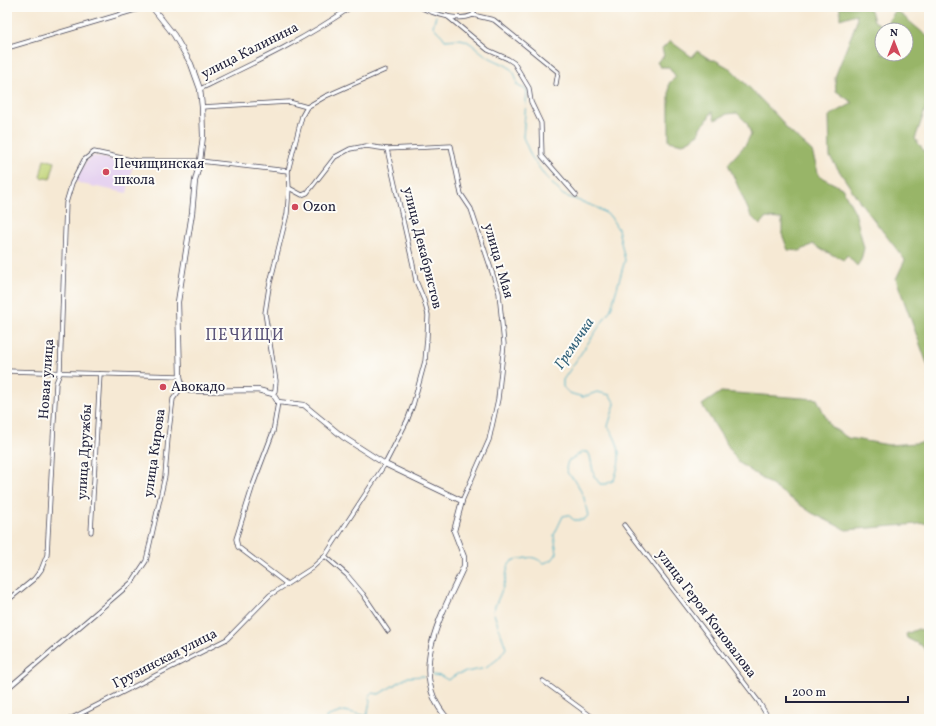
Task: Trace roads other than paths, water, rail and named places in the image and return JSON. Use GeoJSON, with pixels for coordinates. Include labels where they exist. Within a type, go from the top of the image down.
{"type":"FeatureCollection","features":[{"type":"Feature","properties":{"kind":"street"},"geometry":{"type":"LineString","coordinates":[[7,48],[135,10],[152,7],[174,35],[191,64],[200,89],[203,136],[200,161],[195,181],[192,213],[178,302],[180,376],[182,387],[190,391],[258,390],[273,394],[278,402],[273,432],[253,485],[236,539],[238,547],[287,584]]}},
{"type":"Feature","properties":{"kind":"street","name":"улица Калинина"},"geometry":{"type":"LineString","coordinates":[[200,89],[276,52],[330,22],[351,7]]}},
{"type":"Feature","properties":{"kind":"street"},"geometry":{"type":"LineString","coordinates":[[420,7],[447,16],[466,18],[473,15],[494,20],[558,72],[556,84]]}},
{"type":"Feature","properties":{"kind":"street"},"geometry":{"type":"LineString","coordinates":[[473,15],[476,7]]}},
{"type":"Feature","properties":{"kind":"street"},"geometry":{"type":"LineString","coordinates":[[447,16],[488,50],[514,63],[529,88],[531,102],[541,123],[542,156],[576,195]]}},
{"type":"Feature","properties":{"kind":"street"},"geometry":{"type":"LineString","coordinates":[[273,394],[275,391],[276,381],[265,313],[269,287],[287,214],[289,188],[288,171],[302,116],[307,107],[326,96],[385,70]]}},
{"type":"Feature","properties":{"kind":"street"},"geometry":{"type":"LineString","coordinates":[[202,107],[289,102],[307,107]]}},
{"type":"Feature","properties":{"kind":"street"},"geometry":{"type":"LineString","coordinates":[[289,188],[302,195],[307,193],[335,157],[350,149],[366,146],[387,149]]}},
{"type":"Feature","properties":{"kind":"street","name":"улица 1 Мая"},"geometry":{"type":"LineString","coordinates":[[387,149],[450,146],[461,194],[471,209],[499,293],[504,344],[498,400],[489,440],[462,501]]}},
{"type":"Feature","properties":{"kind":"street","name":"улица Декабристов"},"geometry":{"type":"LineString","coordinates":[[385,464],[407,421],[413,405],[425,361],[428,330],[428,315],[424,300],[416,281],[414,265],[387,149]]}},
{"type":"Feature","properties":{"kind":"street","name":"Новая улица"},"geometry":{"type":"LineString","coordinates":[[7,601],[34,579],[47,555],[56,382],[60,373],[66,203],[72,183],[84,160],[94,152],[136,161],[200,161]]}},
{"type":"Feature","properties":{"kind":"street"},"geometry":{"type":"LineString","coordinates":[[200,161],[288,171]]}},
{"type":"Feature","properties":{"kind":"street"},"geometry":{"type":"LineString","coordinates":[[7,371],[180,376]]}},
{"type":"Feature","properties":{"kind":"street","name":"улица Дружбы"},"geometry":{"type":"LineString","coordinates":[[91,532],[100,374]]}},
{"type":"Feature","properties":{"kind":"street","name":"улица Кирова"},"geometry":{"type":"LineString","coordinates":[[7,689],[132,582],[146,561],[165,476],[173,399],[182,387]]}},
{"type":"Feature","properties":{"kind":"street"},"geometry":{"type":"LineString","coordinates":[[278,402],[304,405],[343,437],[385,464],[462,501],[454,531],[464,557],[464,566],[430,645],[428,663],[430,686],[433,697],[437,705],[448,719]]}},
{"type":"Feature","properties":{"kind":"street","name":"Грузинская улица"},"geometry":{"type":"LineString","coordinates":[[70,719],[227,639],[270,594],[312,568],[325,556],[385,464]]}},
{"type":"Feature","properties":{"kind":"street","name":"улица Героя Коновалова"},"geometry":{"type":"LineString","coordinates":[[624,525],[759,702],[769,719]]}},
{"type":"Feature","properties":{"kind":"street"},"geometry":{"type":"LineString","coordinates":[[325,556],[347,574],[388,631]]}},
{"type":"Feature","properties":{"kind":"street"},"geometry":{"type":"LineString","coordinates":[[543,681],[595,719]]}},
{"type":"Feature","properties":{"kind":"waterway","name":"Гремячка"},"geometry":{"type":"LineString","coordinates":[[433,675],[441,676],[448,680],[457,674],[486,668],[499,658],[506,648],[493,611],[504,585],[508,566],[516,559],[532,558],[544,563],[552,560],[557,553],[554,535],[563,516],[568,515],[574,520],[583,520],[588,516],[584,498],[576,481],[568,474],[566,468],[568,461],[583,452],[588,452],[594,476],[600,484],[606,484],[614,480],[619,452],[616,440],[608,426],[615,404],[610,395],[597,392],[583,397],[569,393],[563,387],[563,380],[611,309],[625,260],[618,229],[610,216],[596,207],[563,195],[545,176],[531,156],[523,137],[527,90],[517,85],[516,78],[511,69],[487,56],[467,41],[460,39],[445,40],[433,26],[436,16]]}},
{"type":"Feature","properties":{"kind":"waterway","name":"Гремячка"},"geometry":{"type":"LineString","coordinates":[[326,719],[326,717],[344,711],[367,716],[370,701],[369,697],[372,693],[379,694],[408,677],[424,676]]}},
{"type":"Feature","properties":{"kind":"place","name":"Печищинская школа"},"geometry":{"type":"Point","coordinates":[106,172]}},
{"type":"Feature","properties":{"kind":"place","name":"Ozon"},"geometry":{"type":"Point","coordinates":[295,207]}},
{"type":"Feature","properties":{"kind":"place","name":"Авокадо"},"geometry":{"type":"Point","coordinates":[163,387]}},
{"type":"Feature","properties":{"kind":"district","name":"ПЕЧИЩИ"},"geometry":{"type":"Point","coordinates":[245,336]}}]}
